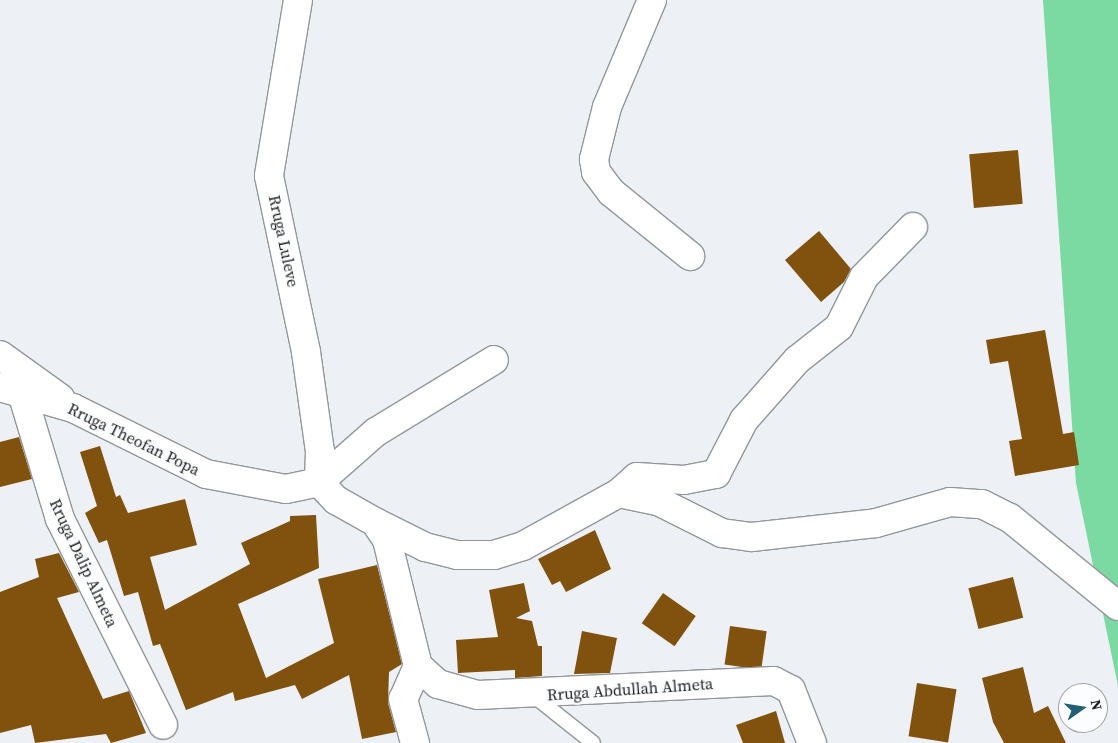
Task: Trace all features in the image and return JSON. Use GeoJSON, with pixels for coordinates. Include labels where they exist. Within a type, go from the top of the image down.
{"type":"FeatureCollection","features":[{"type":"Feature","properties":{"kind":"street","name":"Rruga Luleve"},"geometry":{"type":"LineString","coordinates":[[298,0],[269,176],[306,352],[320,451],[319,482]]}},
{"type":"Feature","properties":{"kind":"street"},"geometry":{"type":"LineString","coordinates":[[652,0],[607,107],[594,159],[596,172],[610,192],[690,256]]}},
{"type":"Feature","properties":{"kind":"street"},"geometry":{"type":"LineString","coordinates":[[494,360],[376,432],[319,482],[331,496],[376,522],[425,546],[457,555],[494,556],[523,546],[619,493],[637,477],[684,480],[716,474],[744,420],[797,360],[839,327],[864,277],[913,227]]}},
{"type":"Feature","properties":{"kind":"street"},"geometry":{"type":"LineString","coordinates":[[0,355],[73,408]]}},
{"type":"Feature","properties":{"kind":"street","name":"Rruga Theofan Popa"},"geometry":{"type":"LineString","coordinates":[[11,390],[73,408],[206,474],[286,489],[319,482]]}},
{"type":"Feature","properties":{"kind":"street","name":"Rruga Dalip Almeta"},"geometry":{"type":"LineString","coordinates":[[11,390],[60,520],[163,725]]}},
{"type":"Feature","properties":{"kind":"street"},"geometry":{"type":"LineString","coordinates":[[619,493],[658,501],[722,533],[752,537],[876,523],[950,502],[982,504],[1010,518],[1118,606]]}},
{"type":"Feature","properties":{"kind":"street"},"geometry":{"type":"LineString","coordinates":[[376,522],[387,540],[418,666],[403,699],[415,743]]}},
{"type":"Feature","properties":{"kind":"street","name":"Rruga Abdullah Almeta"},"geometry":{"type":"LineString","coordinates":[[418,666],[430,679],[452,691],[534,696],[774,681],[790,690],[812,743]]}},
{"type":"Feature","properties":{"kind":"lane"},"geometry":{"type":"LineString","coordinates":[[534,696],[593,743]]}},
{"type":"Feature","properties":{"kind":"green space"},"geometry":{"type":"Polygon","coordinates":[[[1043,0],[1118,0],[1118,686],[1076,483],[1043,0]]]}},
{"type":"Feature","properties":{"kind":"building"},"geometry":{"type":"Polygon","coordinates":[[[1018,150],[1023,204],[974,208],[969,154],[1018,150]]]}},
{"type":"Feature","properties":{"kind":"building"},"geometry":{"type":"Polygon","coordinates":[[[819,231],[851,269],[844,282],[821,302],[785,260],[819,231]]]}},
{"type":"Feature","properties":{"kind":"building"},"geometry":{"type":"Polygon","coordinates":[[[1045,330],[1063,434],[1074,432],[1079,465],[1015,476],[1009,441],[1022,439],[1008,361],[990,364],[986,340],[1045,330]]]}},
{"type":"Feature","properties":{"kind":"building"},"geometry":{"type":"Polygon","coordinates":[[[19,437],[32,479],[0,487],[0,442],[19,437]]]}},
{"type":"Feature","properties":{"kind":"building"},"geometry":{"type":"Polygon","coordinates":[[[100,446],[116,497],[120,495],[128,513],[185,499],[197,545],[150,557],[165,610],[250,564],[241,543],[290,521],[290,516],[316,515],[319,568],[238,604],[266,678],[334,643],[318,579],[377,565],[402,664],[389,672],[388,703],[396,732],[362,739],[349,675],[302,699],[295,685],[235,701],[233,692],[186,710],[160,644],[153,646],[138,592],[124,596],[107,540],[99,543],[85,513],[97,506],[80,452],[100,446]]]}},
{"type":"Feature","properties":{"kind":"building"},"geometry":{"type":"Polygon","coordinates":[[[595,530],[611,569],[566,592],[560,581],[552,585],[538,559],[595,530]]]}},
{"type":"Feature","properties":{"kind":"building"},"geometry":{"type":"Polygon","coordinates":[[[59,553],[79,592],[57,598],[103,699],[129,691],[146,733],[111,743],[106,734],[35,743],[31,725],[0,733],[0,592],[39,577],[35,559],[59,553]]]}},
{"type":"Feature","properties":{"kind":"building"},"geometry":{"type":"Polygon","coordinates":[[[1013,577],[1023,618],[979,629],[968,588],[1013,577]]]}},
{"type":"Feature","properties":{"kind":"building"},"geometry":{"type":"Polygon","coordinates":[[[524,583],[530,611],[516,618],[532,621],[538,646],[542,646],[542,676],[515,678],[515,670],[458,673],[456,640],[498,637],[489,590],[524,583]]]}},
{"type":"Feature","properties":{"kind":"building"},"geometry":{"type":"Polygon","coordinates":[[[663,593],[696,616],[675,646],[642,623],[663,593]]]}},
{"type":"Feature","properties":{"kind":"building"},"geometry":{"type":"Polygon","coordinates":[[[730,626],[767,631],[761,670],[725,665],[730,626]]]}},
{"type":"Feature","properties":{"kind":"building"},"geometry":{"type":"Polygon","coordinates":[[[582,631],[617,638],[610,673],[574,674],[582,631]]]}},
{"type":"Feature","properties":{"kind":"building"},"geometry":{"type":"Polygon","coordinates":[[[1023,667],[1034,713],[1048,706],[1058,727],[1058,733],[1061,733],[1066,743],[1004,743],[993,722],[982,678],[1023,667]]]}},
{"type":"Feature","properties":{"kind":"building"},"geometry":{"type":"Polygon","coordinates":[[[917,683],[957,689],[948,743],[909,736],[917,683]]]}},
{"type":"Feature","properties":{"kind":"building"},"geometry":{"type":"Polygon","coordinates":[[[776,711],[785,743],[743,743],[736,725],[776,711]]]}}]}
